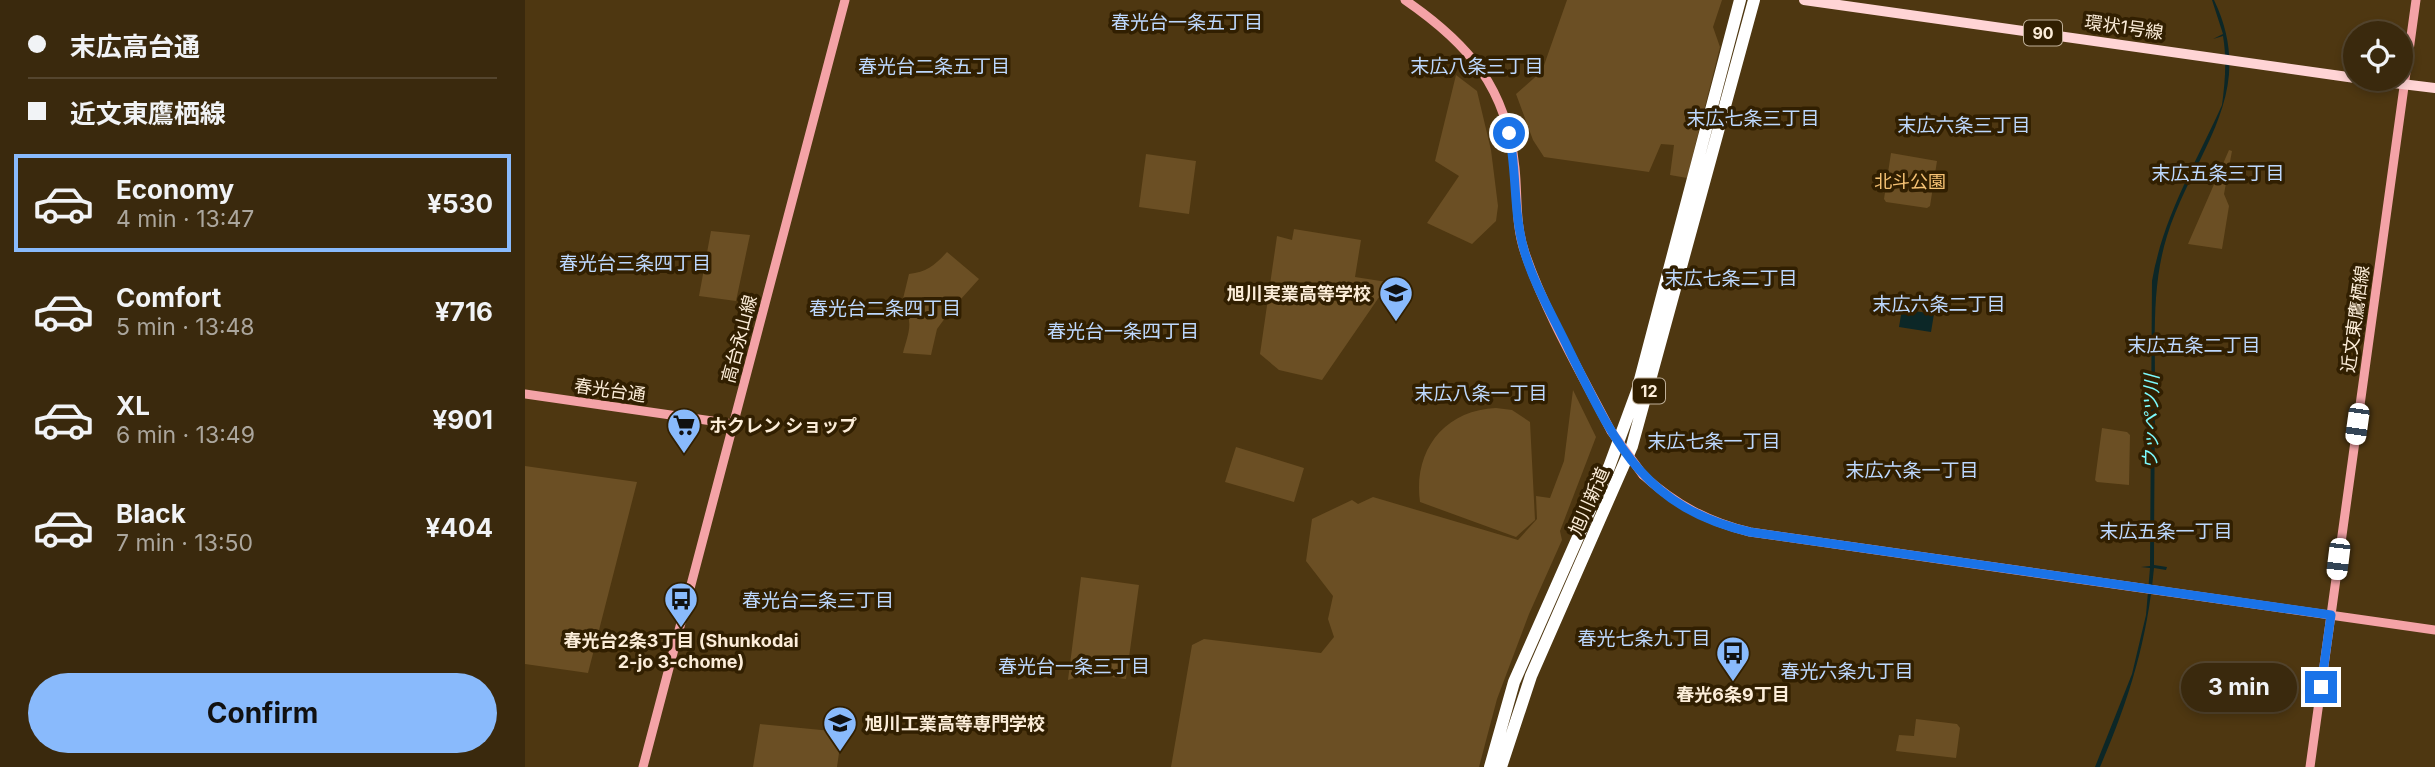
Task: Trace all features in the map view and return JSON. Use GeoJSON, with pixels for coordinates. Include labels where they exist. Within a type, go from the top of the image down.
{"type":"FeatureCollection","features":[{"type":"Feature","properties":{"kind":"highway","name":"旭川新道"},"geometry":{"type":"LineString","coordinates":[[1490,767],[1514,682],[1609,467],[1637,391],[1740,0]]}},
{"type":"Feature","properties":{"kind":"highway","name":"旭川新道"},"geometry":{"type":"LineString","coordinates":[[1501,767],[1531,676],[1632,446],[1754,0]]}},
{"type":"Feature","properties":{"kind":"main road","name":"環状1号線"},"geometry":{"type":"LineString","coordinates":[[1804,0],[2343,76]]}},
{"type":"Feature","properties":{"kind":"main road"},"geometry":{"type":"LineString","coordinates":[[2413,86],[2435,88]]}},
{"type":"Feature","properties":{"kind":"street","name":"高台永山線"},"geometry":{"type":"LineString","coordinates":[[643,767],[845,0]]}},
{"type":"Feature","properties":{"kind":"street"},"geometry":{"type":"LineString","coordinates":[[1405,0],[1457,41],[1476,62],[1494,90],[1502,107],[1513,154],[1517,219],[1523,249],[1535,282],[1611,431],[1643,475],[1662,492],[1700,516],[1750,532],[2435,630]]}},
{"type":"Feature","properties":{"kind":"street","name":"近文東鷹栖線"},"geometry":{"type":"LineString","coordinates":[[2413,21],[2416,0]]}},
{"type":"Feature","properties":{"kind":"street","name":"近文東鷹栖線"},"geometry":{"type":"LineString","coordinates":[[2310,767],[2403,91]]}},
{"type":"Feature","properties":{"kind":"street","name":"春光台通"},"geometry":{"type":"LineString","coordinates":[[525,394],[733,424]]}},
{"type":"Feature","properties":{"kind":"green space"},"geometry":{"type":"Polygon","coordinates":[[[1567,0],[1722,0],[1713,27],[1720,47],[1687,178],[1670,175],[1674,145],[1661,144],[1649,172],[1544,157],[1533,140],[1516,94],[1542,71],[1567,0]]]}},
{"type":"Feature","properties":{"kind":"green space"},"geometry":{"type":"Polygon","coordinates":[[[1456,75],[1477,91],[1491,150],[1498,206],[1496,221],[1472,244],[1427,223],[1459,176],[1435,161],[1456,75]]]}},
{"type":"Feature","properties":{"kind":"green space"},"geometry":{"type":"Polygon","coordinates":[[[2229,150],[2232,151],[2224,194],[2229,206],[2222,249],[2188,244],[2229,150]]]}},
{"type":"Feature","properties":{"kind":"green space","name":"北斗公園"},"geometry":{"type":"Polygon","coordinates":[[[1891,153],[1937,161],[1930,206],[1927,208],[1886,202],[1884,199],[1891,153]]]}},
{"type":"Feature","properties":{"kind":"green space"},"geometry":{"type":"Polygon","coordinates":[[[1146,154],[1196,161],[1189,214],[1139,207],[1146,154]]]}},
{"type":"Feature","properties":{"kind":"green space"},"geometry":{"type":"Polygon","coordinates":[[[1294,229],[1361,240],[1355,277],[1387,282],[1322,380],[1279,370],[1260,354],[1277,236],[1292,240],[1294,229]]]}},
{"type":"Feature","properties":{"kind":"green space"},"geometry":{"type":"Polygon","coordinates":[[[711,231],[750,235],[736,301],[699,296],[711,231]]]}},
{"type":"Feature","properties":{"kind":"green space"},"geometry":{"type":"Polygon","coordinates":[[[947,252],[979,279],[937,329],[931,355],[903,353],[909,323],[906,312],[901,307],[909,274],[930,267],[947,252]]]}},
{"type":"Feature","properties":{"kind":"green space"},"geometry":{"type":"Polygon","coordinates":[[[1573,390],[1596,437],[1560,531],[1562,540],[1529,614],[1497,699],[1479,767],[1171,767],[1192,645],[1204,639],[1321,653],[1334,637],[1328,619],[1333,596],[1306,561],[1312,519],[1352,500],[1358,504],[1373,497],[1518,540],[1537,519],[1536,496],[1550,498],[1564,461],[1573,390]]]}},
{"type":"Feature","properties":{"kind":"green space"},"geometry":{"type":"Polygon","coordinates":[[[1496,408],[1512,410],[1530,422],[1535,520],[1516,537],[1420,502],[1422,466],[1427,450],[1436,437],[1447,425],[1461,416],[1496,408]]]}},
{"type":"Feature","properties":{"kind":"green space"},"geometry":{"type":"Polygon","coordinates":[[[2102,428],[2127,432],[2130,435],[2129,485],[2095,480],[2102,428]]]}},
{"type":"Feature","properties":{"kind":"green space"},"geometry":{"type":"Polygon","coordinates":[[[1236,447],[1304,468],[1294,502],[1225,482],[1236,447]]]}},
{"type":"Feature","properties":{"kind":"green space"},"geometry":{"type":"Polygon","coordinates":[[[525,466],[637,482],[588,673],[525,664],[525,466]]]}},
{"type":"Feature","properties":{"kind":"green space"},"geometry":{"type":"Polygon","coordinates":[[[1081,577],[1139,585],[1126,679],[1088,674],[1068,680],[1081,577]]]}},
{"type":"Feature","properties":{"kind":"green space"},"geometry":{"type":"Polygon","coordinates":[[[1916,719],[1957,724],[1960,728],[1956,758],[1896,751],[1899,735],[1914,736],[1916,719]]]}},
{"type":"Feature","properties":{"kind":"green space"},"geometry":{"type":"Polygon","coordinates":[[[760,724],[842,732],[837,767],[753,767],[760,724]]]}},
{"type":"Feature","properties":{"kind":"water"},"geometry":{"type":"Polygon","coordinates":[[[2212,0],[2226,34],[2229,65],[2226,94],[2217,121],[2206,149],[2167,236],[2157,291],[2154,565],[2167,567],[2166,570],[2154,568],[2147,621],[2135,670],[2120,718],[2100,767],[2095,767],[2132,674],[2146,615],[2150,568],[2141,567],[2150,566],[2152,281],[2172,212],[2222,105],[2225,71],[2223,36],[2213,39],[2223,34],[2212,0]]]}},
{"type":"Feature","properties":{"kind":"water"},"geometry":{"type":"Polygon","coordinates":[[[1902,309],[1934,314],[1931,332],[1899,327],[1902,309]]]}},
{"type":"Feature","properties":{"kind":"place","name":"旭川実業高等学校"},"geometry":{"type":"Point","coordinates":[1396,323]}},
{"type":"Feature","properties":{"kind":"place","name":"ホクレン ショップ"},"geometry":{"type":"Point","coordinates":[684,455]}},
{"type":"Feature","properties":{"kind":"place","name":"春光台2条3丁目 (Shunkodai 2-jo 3-chome)"},"geometry":{"type":"Point","coordinates":[681,629]}},
{"type":"Feature","properties":{"kind":"place","name":"春光6条9丁目"},"geometry":{"type":"Point","coordinates":[1733,683]}},
{"type":"Feature","properties":{"kind":"place","name":"旭川工業高等専門学校"},"geometry":{"type":"Point","coordinates":[840,753]}},
{"type":"Feature","properties":{"kind":"district","name":"春光台一条五丁目"},"geometry":{"type":"Point","coordinates":[1187,22]}},
{"type":"Feature","properties":{"kind":"district","name":"春光台二条五丁目"},"geometry":{"type":"Point","coordinates":[934,66]}},
{"type":"Feature","properties":{"kind":"district","name":"末広八条三丁目"},"geometry":{"type":"Point","coordinates":[1477,66]}},
{"type":"Feature","properties":{"kind":"district","name":"末広七条三丁目"},"geometry":{"type":"Point","coordinates":[1753,118]}},
{"type":"Feature","properties":{"kind":"district","name":"末広六条三丁目"},"geometry":{"type":"Point","coordinates":[1964,125]}},
{"type":"Feature","properties":{"kind":"district","name":"末広五条三丁目"},"geometry":{"type":"Point","coordinates":[2218,173]}},
{"type":"Feature","properties":{"kind":"district","name":"春光台三条四丁目"},"geometry":{"type":"Point","coordinates":[635,263]}},
{"type":"Feature","properties":{"kind":"district","name":"末広七条二丁目"},"geometry":{"type":"Point","coordinates":[1731,278]}},
{"type":"Feature","properties":{"kind":"district","name":"末広六条二丁目"},"geometry":{"type":"Point","coordinates":[1939,304]}},
{"type":"Feature","properties":{"kind":"district","name":"春光台二条四丁目"},"geometry":{"type":"Point","coordinates":[885,308]}},
{"type":"Feature","properties":{"kind":"district","name":"春光台一条四丁目"},"geometry":{"type":"Point","coordinates":[1123,331]}},
{"type":"Feature","properties":{"kind":"district","name":"末広五条二丁目"},"geometry":{"type":"Point","coordinates":[2194,345]}},
{"type":"Feature","properties":{"kind":"district","name":"末広八条一丁目"},"geometry":{"type":"Point","coordinates":[1481,393]}},
{"type":"Feature","properties":{"kind":"district","name":"末広七条一丁目"},"geometry":{"type":"Point","coordinates":[1714,441]}},
{"type":"Feature","properties":{"kind":"district","name":"末広六条一丁目"},"geometry":{"type":"Point","coordinates":[1912,470]}},
{"type":"Feature","properties":{"kind":"district","name":"末広五条一丁目"},"geometry":{"type":"Point","coordinates":[2166,531]}},
{"type":"Feature","properties":{"kind":"district","name":"春光台二条三丁目"},"geometry":{"type":"Point","coordinates":[818,600]}},
{"type":"Feature","properties":{"kind":"district","name":"春光七条九丁目"},"geometry":{"type":"Point","coordinates":[1644,638]}},
{"type":"Feature","properties":{"kind":"district","name":"春光台一条三丁目"},"geometry":{"type":"Point","coordinates":[1074,666]}},
{"type":"Feature","properties":{"kind":"district","name":"春光六条九丁目"},"geometry":{"type":"Point","coordinates":[1847,671]}},
{"type":"Feature","properties":{"kind":"route"},"geometry":{"type":"LineString","coordinates":[[1509,133],[1515,171],[1517,219],[1523,249],[1535,282],[1623,450],[1643,475],[1685,508],[1722,525],[1750,532],[2331,615],[2321,687]]}},
{"type":"Feature","properties":{"kind":"water label","name":"ウッペツ川"},"geometry":{"type":"Point","coordinates":[2151,422]}}]}
